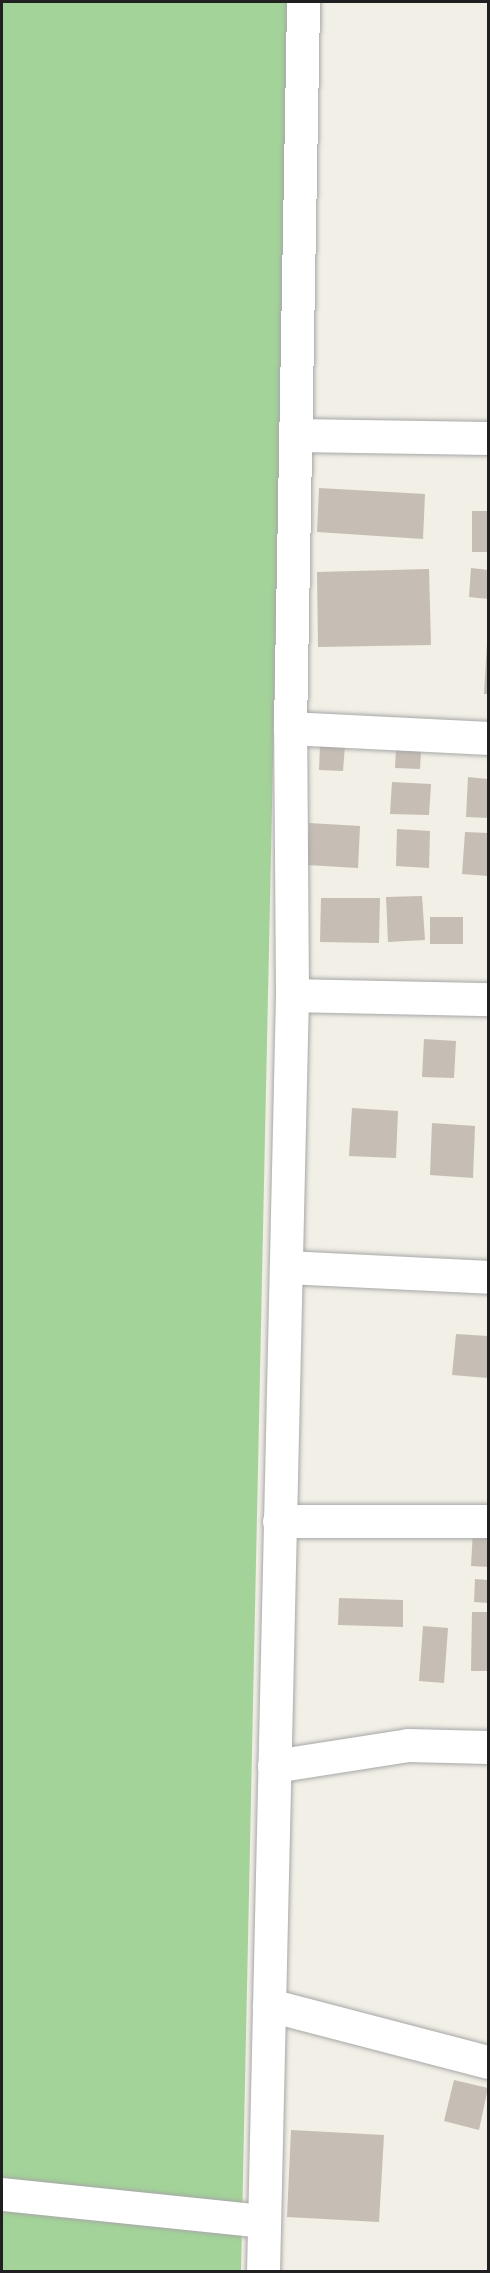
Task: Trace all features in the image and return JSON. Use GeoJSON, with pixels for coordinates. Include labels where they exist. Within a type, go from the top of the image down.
{"type":"FeatureCollection","features":[{"type":"Feature","properties":{"kind":"street"},"geometry":{"type":"LineString","coordinates":[[263,2271],[292,995],[290,728],[303,2]]}},
{"type":"Feature","properties":{"kind":"street"},"geometry":{"type":"LineString","coordinates":[[295,435],[489,438]]}},
{"type":"Feature","properties":{"kind":"street"},"geometry":{"type":"LineString","coordinates":[[290,728],[489,738]]}},
{"type":"Feature","properties":{"kind":"street"},"geometry":{"type":"LineString","coordinates":[[292,995],[489,999]]}},
{"type":"Feature","properties":{"kind":"street"},"geometry":{"type":"LineString","coordinates":[[287,1267],[489,1277]]}},
{"type":"Feature","properties":{"kind":"street"},"geometry":{"type":"LineString","coordinates":[[279,1521],[489,1521]]}},
{"type":"Feature","properties":{"kind":"street"},"geometry":{"type":"LineString","coordinates":[[274,1766],[408,1745],[489,1747]]}},
{"type":"Feature","properties":{"kind":"street"},"geometry":{"type":"LineString","coordinates":[[269,2005],[489,2062]]}},
{"type":"Feature","properties":{"kind":"street"},"geometry":{"type":"LineString","coordinates":[[2,2194],[264,2221]]}},
{"type":"Feature","properties":{"kind":"green space"},"geometry":{"type":"Polygon","coordinates":[[[2,2],[289,2],[241,2271],[2,2272],[2,2]]]}},
{"type":"Feature","properties":{"kind":"building"},"geometry":{"type":"Polygon","coordinates":[[[319,488],[425,494],[423,539],[317,532],[319,488]]]}},
{"type":"Feature","properties":{"kind":"building"},"geometry":{"type":"Polygon","coordinates":[[[472,511],[488,511],[488,552],[472,552],[472,511]]]}},
{"type":"Feature","properties":{"kind":"building"},"geometry":{"type":"Polygon","coordinates":[[[471,568],[488,570],[488,599],[469,597],[471,568]]]}},
{"type":"Feature","properties":{"kind":"building"},"geometry":{"type":"Polygon","coordinates":[[[429,569],[431,645],[318,647],[317,572],[429,569]]]}},
{"type":"Feature","properties":{"kind":"building"},"geometry":{"type":"Polygon","coordinates":[[[487,642],[488,694],[484,694],[487,642]]]}},
{"type":"Feature","properties":{"kind":"building"},"geometry":{"type":"Polygon","coordinates":[[[320,745],[345,746],[343,771],[319,770],[320,745]]]}},
{"type":"Feature","properties":{"kind":"building"},"geometry":{"type":"Polygon","coordinates":[[[396,749],[421,751],[420,769],[395,768],[396,749]]]}},
{"type":"Feature","properties":{"kind":"building"},"geometry":{"type":"Polygon","coordinates":[[[468,777],[488,779],[488,818],[466,817],[468,777]]]}},
{"type":"Feature","properties":{"kind":"building"},"geometry":{"type":"Polygon","coordinates":[[[392,782],[431,784],[429,815],[390,814],[392,782]]]}},
{"type":"Feature","properties":{"kind":"building"},"geometry":{"type":"Polygon","coordinates":[[[309,823],[360,826],[358,868],[307,865],[309,823]]]}},
{"type":"Feature","properties":{"kind":"building"},"geometry":{"type":"Polygon","coordinates":[[[397,829],[430,831],[429,868],[396,866],[397,829]]]}},
{"type":"Feature","properties":{"kind":"building"},"geometry":{"type":"Polygon","coordinates":[[[465,832],[488,833],[488,876],[462,874],[465,832]]]}},
{"type":"Feature","properties":{"kind":"building"},"geometry":{"type":"Polygon","coordinates":[[[422,896],[425,940],[388,942],[386,897],[422,896]]]}},
{"type":"Feature","properties":{"kind":"building"},"geometry":{"type":"Polygon","coordinates":[[[321,898],[380,898],[379,943],[320,942],[321,898]]]}},
{"type":"Feature","properties":{"kind":"building"},"geometry":{"type":"Polygon","coordinates":[[[430,917],[463,917],[463,944],[430,944],[430,917]]]}},
{"type":"Feature","properties":{"kind":"building"},"geometry":{"type":"Polygon","coordinates":[[[424,1039],[456,1041],[454,1078],[422,1077],[424,1039]]]}},
{"type":"Feature","properties":{"kind":"building"},"geometry":{"type":"Polygon","coordinates":[[[352,1108],[398,1111],[396,1158],[349,1156],[352,1108]]]}},
{"type":"Feature","properties":{"kind":"building"},"geometry":{"type":"Polygon","coordinates":[[[432,1123],[475,1126],[473,1178],[430,1175],[432,1123]]]}},
{"type":"Feature","properties":{"kind":"building"},"geometry":{"type":"Polygon","coordinates":[[[456,1334],[488,1336],[488,1378],[452,1375],[456,1334]]]}},
{"type":"Feature","properties":{"kind":"building"},"geometry":{"type":"Polygon","coordinates":[[[473,1530],[488,1531],[488,1567],[471,1566],[473,1530]]]}},
{"type":"Feature","properties":{"kind":"building"},"geometry":{"type":"Polygon","coordinates":[[[475,1579],[488,1580],[488,1603],[474,1602],[475,1579]]]}},
{"type":"Feature","properties":{"kind":"building"},"geometry":{"type":"Polygon","coordinates":[[[339,1598],[403,1600],[403,1627],[338,1625],[339,1598]]]}},
{"type":"Feature","properties":{"kind":"building"},"geometry":{"type":"Polygon","coordinates":[[[472,1612],[488,1612],[488,1671],[471,1671],[472,1612]]]}},
{"type":"Feature","properties":{"kind":"building"},"geometry":{"type":"Polygon","coordinates":[[[423,1626],[448,1628],[444,1683],[419,1681],[423,1626]]]}},
{"type":"Feature","properties":{"kind":"building"},"geometry":{"type":"Polygon","coordinates":[[[454,2080],[488,2088],[479,2130],[444,2121],[454,2080]]]}},
{"type":"Feature","properties":{"kind":"building"},"geometry":{"type":"Polygon","coordinates":[[[291,2130],[384,2135],[379,2222],[287,2217],[291,2130]]]}}]}
